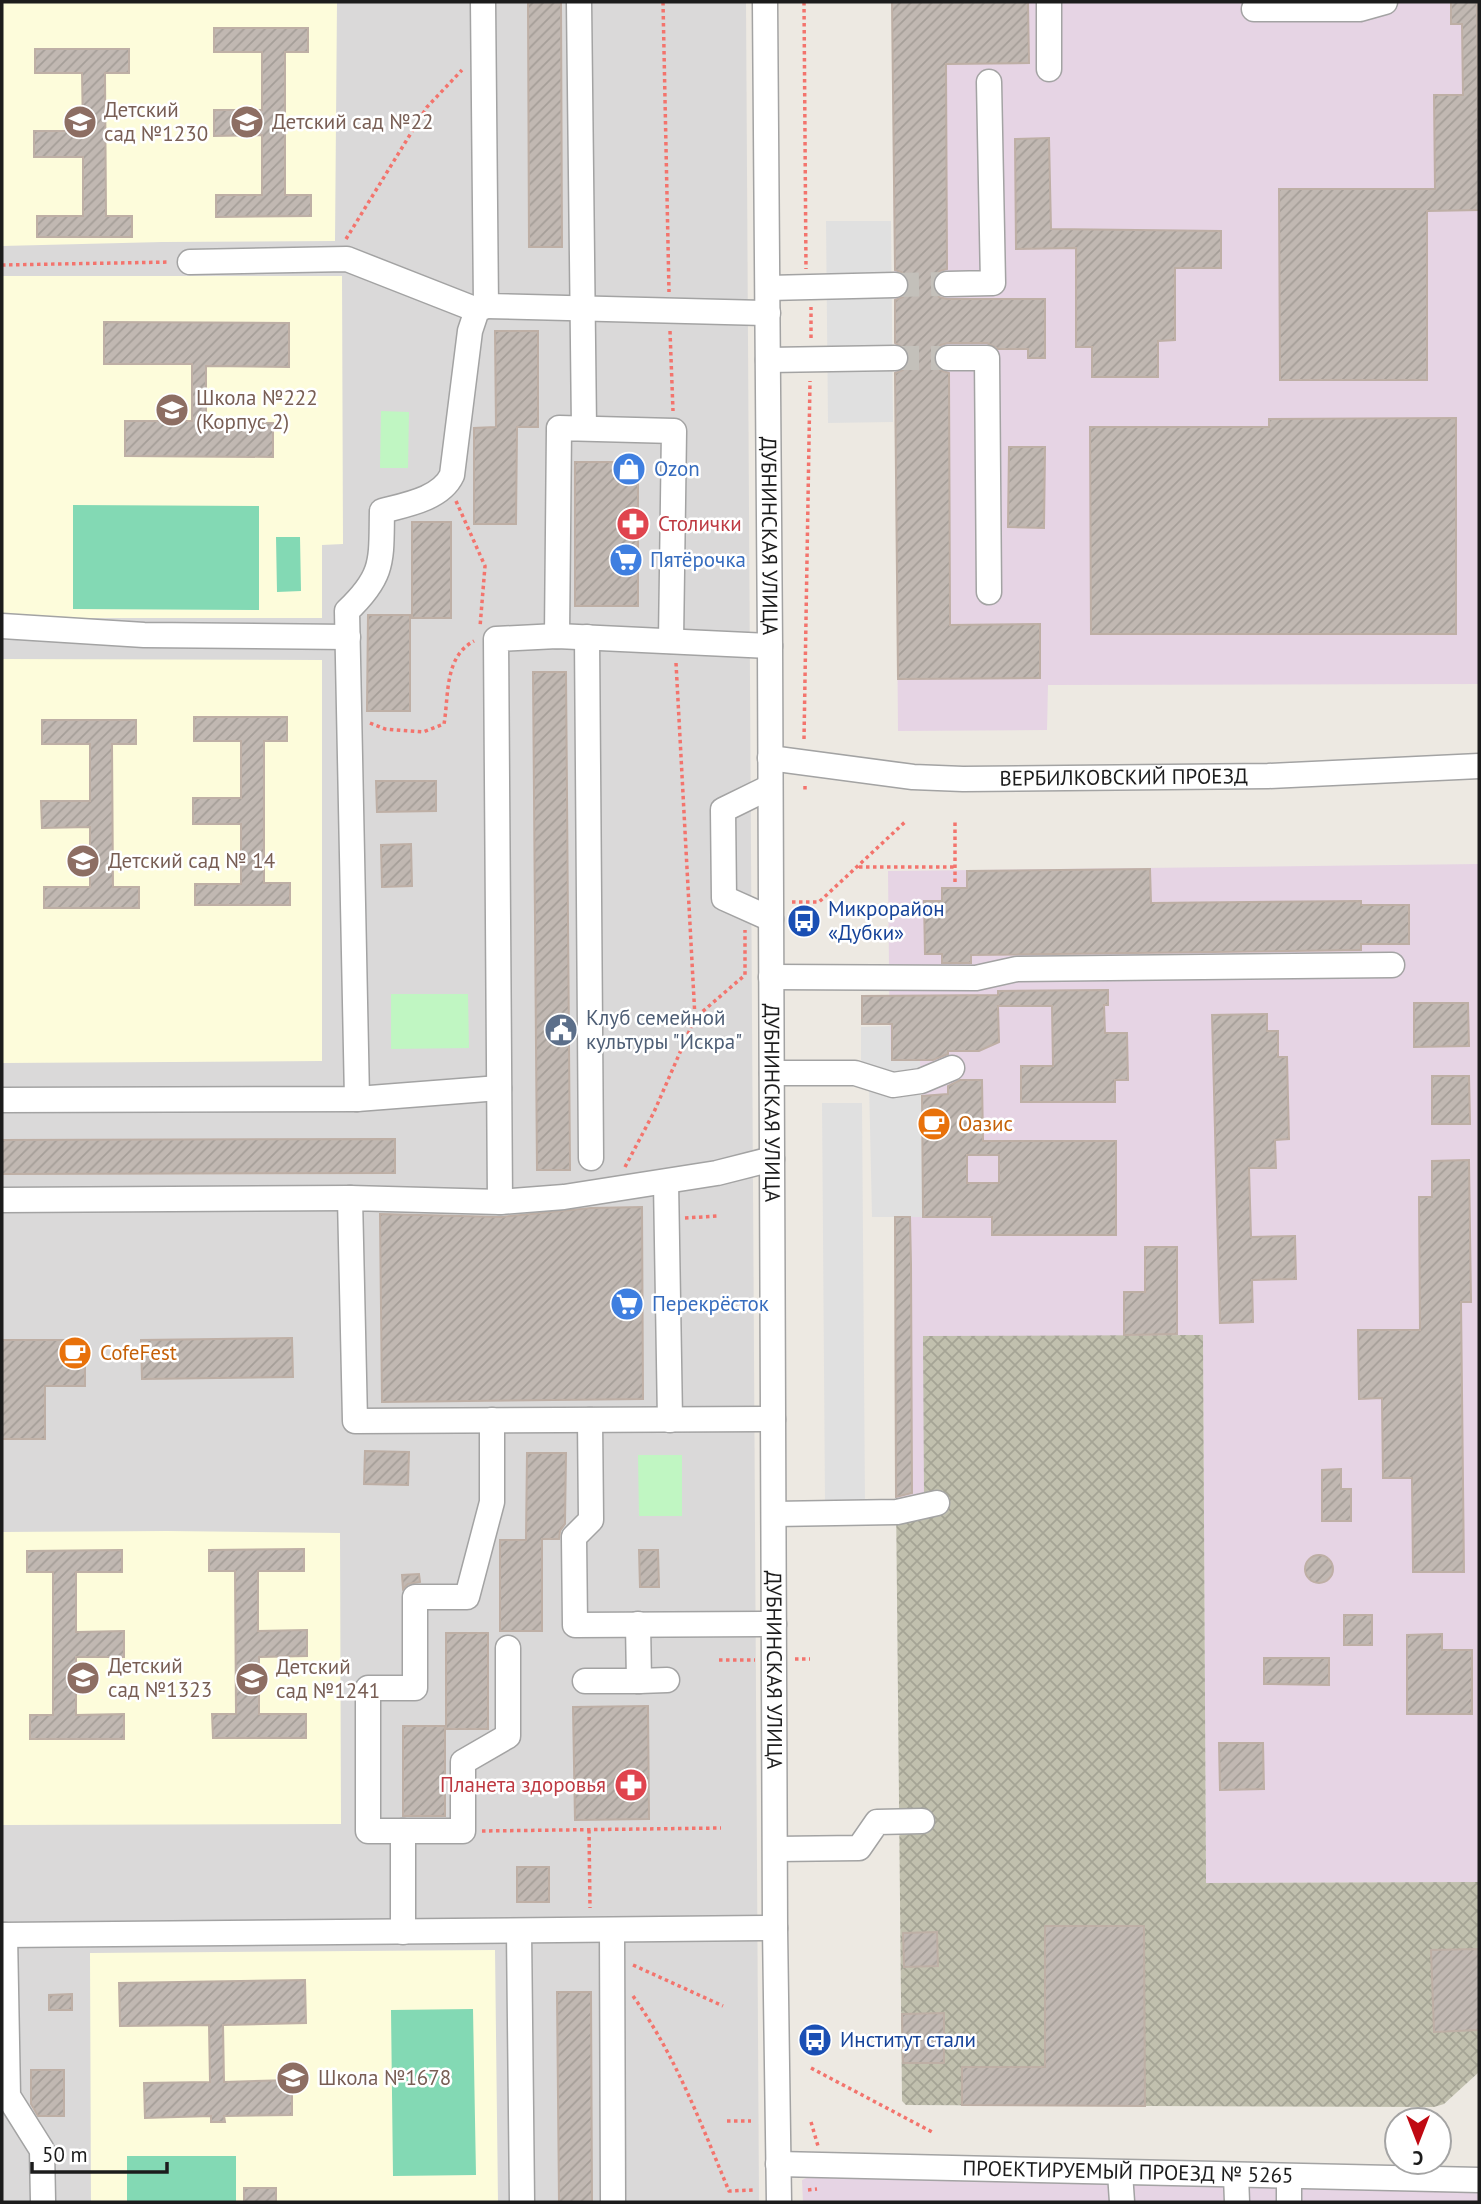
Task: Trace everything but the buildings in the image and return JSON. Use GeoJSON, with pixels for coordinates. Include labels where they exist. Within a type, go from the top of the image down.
{"type":"FeatureCollection","features":[{"type":"Feature","properties":{"kind":"street"},"geometry":{"type":"LineString","coordinates":[[357,1099],[347,611],[376,579],[381,559],[382,511],[424,499],[448,482],[452,475],[470,331],[482,308],[483,2]]}},
{"type":"Feature","properties":{"kind":"street"},"geometry":{"type":"LineString","coordinates":[[579,2],[584,428]]}},
{"type":"Feature","properties":{"kind":"street","name":"ДУБНИНСКАЯ УЛИЦА"},"geometry":{"type":"LineString","coordinates":[[765,2],[775,1928],[779,2202]]}},
{"type":"Feature","properties":{"kind":"street"},"geometry":{"type":"LineString","coordinates":[[1049,2],[1049,69]]}},
{"type":"Feature","properties":{"kind":"street"},"geometry":{"type":"LineString","coordinates":[[1254,9],[1360,9],[1385,2]]}},
{"type":"Feature","properties":{"kind":"street"},"geometry":{"type":"LineString","coordinates":[[947,284],[993,283],[989,82]]}},
{"type":"Feature","properties":{"kind":"street"},"geometry":{"type":"LineString","coordinates":[[190,262],[347,259],[482,308],[768,313]]}},
{"type":"Feature","properties":{"kind":"street"},"geometry":{"type":"LineString","coordinates":[[768,288],[895,285]]}},
{"type":"Feature","properties":{"kind":"street"},"geometry":{"type":"LineString","coordinates":[[768,360],[895,358]]}},
{"type":"Feature","properties":{"kind":"street"},"geometry":{"type":"LineString","coordinates":[[948,358],[987,358],[989,592]]}},
{"type":"Feature","properties":{"kind":"street"},"geometry":{"type":"LineString","coordinates":[[557,636],[559,428],[674,430],[673,641]]}},
{"type":"Feature","properties":{"kind":"street"},"geometry":{"type":"LineString","coordinates":[[2,626],[144,635],[348,638]]}},
{"type":"Feature","properties":{"kind":"street"},"geometry":{"type":"LineString","coordinates":[[500,1202],[496,639],[557,636],[770,646]]}},
{"type":"Feature","properties":{"kind":"street"},"geometry":{"type":"LineString","coordinates":[[587,637],[590,1158]]}},
{"type":"Feature","properties":{"kind":"street","name":"ВЕРБИЛКОВСКИЙ ПРОЕЗД"},"geometry":{"type":"LineString","coordinates":[[770,758],[913,777],[963,779],[1268,776],[1479,766]]}},
{"type":"Feature","properties":{"kind":"street"},"geometry":{"type":"LineString","coordinates":[[770,786],[723,810],[724,898],[771,919]]}},
{"type":"Feature","properties":{"kind":"street"},"geometry":{"type":"LineString","coordinates":[[771,977],[976,978],[1017,969],[1392,965]]}},
{"type":"Feature","properties":{"kind":"street"},"geometry":{"type":"LineString","coordinates":[[772,1073],[855,1073],[893,1085],[921,1081],[952,1068]]}},
{"type":"Feature","properties":{"kind":"street"},"geometry":{"type":"LineString","coordinates":[[2,1100],[357,1099],[499,1088]]}},
{"type":"Feature","properties":{"kind":"street"},"geometry":{"type":"LineString","coordinates":[[2,1200],[350,1198],[500,1202],[564,1197],[666,1182],[772,1159]]}},
{"type":"Feature","properties":{"kind":"street"},"geometry":{"type":"LineString","coordinates":[[666,1182],[670,1420]]}},
{"type":"Feature","properties":{"kind":"street"},"geometry":{"type":"LineString","coordinates":[[350,1198],[355,1421],[773,1419]]}},
{"type":"Feature","properties":{"kind":"street"},"geometry":{"type":"LineString","coordinates":[[492,1420],[492,1502],[467,1597],[415,1597],[415,1688],[368,1688],[368,1831],[463,1831],[463,1762],[509,1736],[509,1648]]}},
{"type":"Feature","properties":{"kind":"street"},"geometry":{"type":"LineString","coordinates":[[590,1420],[591,1520],[574,1537],[575,1625],[774,1624]]}},
{"type":"Feature","properties":{"kind":"street"},"geometry":{"type":"LineString","coordinates":[[774,1514],[897,1512],[937,1503]]}},
{"type":"Feature","properties":{"kind":"street"},"geometry":{"type":"LineString","coordinates":[[638,1624],[639,1681]]}},
{"type":"Feature","properties":{"kind":"street"},"geometry":{"type":"LineString","coordinates":[[585,1681],[667,1680]]}},
{"type":"Feature","properties":{"kind":"street"},"geometry":{"type":"LineString","coordinates":[[775,1849],[859,1848],[877,1822],[922,1821]]}},
{"type":"Feature","properties":{"kind":"street"},"geometry":{"type":"LineString","coordinates":[[403,1831],[403,1932]]}},
{"type":"Feature","properties":{"kind":"street"},"geometry":{"type":"LineString","coordinates":[[43,2202],[42,2150],[8,2096],[3,1935],[519,1931],[607,1946],[775,1928]]}},
{"type":"Feature","properties":{"kind":"street"},"geometry":{"type":"LineString","coordinates":[[519,1931],[522,2202]]}},
{"type":"Feature","properties":{"kind":"street"},"geometry":{"type":"LineString","coordinates":[[607,1946],[613,2202]]}},
{"type":"Feature","properties":{"kind":"street","name":"ПРОЕКТИРУЕМЫЙ ПРОЕЗД № 5265"},"geometry":{"type":"LineString","coordinates":[[778,2164],[1479,2180]]}},
{"type":"Feature","properties":{"kind":"street"},"geometry":{"type":"LineString","coordinates":[[1120,2173],[1122,2202]]}},
{"type":"Feature","properties":{"kind":"street"},"geometry":{"type":"LineString","coordinates":[[1236,2176],[1237,2202]]}},
{"type":"Feature","properties":{"kind":"street"},"geometry":{"type":"LineString","coordinates":[[1289,2177],[1289,2202]]}},
{"type":"Feature","properties":{"kind":"path"},"geometry":{"type":"LineString","coordinates":[[663,2],[674,430]]}},
{"type":"Feature","properties":{"kind":"path"},"geometry":{"type":"LineString","coordinates":[[334,260],[427,107],[472,60],[484,57]]}},
{"type":"Feature","properties":{"kind":"path"},"geometry":{"type":"LineString","coordinates":[[2,265],[190,262]]}},
{"type":"Feature","properties":{"kind":"path"},"geometry":{"type":"LineString","coordinates":[[351,710],[366,721],[385,729],[423,732],[444,724],[453,663],[465,646],[478,639],[485,566],[448,482]]}},
{"type":"Feature","properties":{"kind":"path"},"geometry":{"type":"LineString","coordinates":[[673,641],[695,1018]]}},
{"type":"Feature","properties":{"kind":"path"},"geometry":{"type":"LineString","coordinates":[[792,902],[819,902],[905,822]]}},
{"type":"Feature","properties":{"kind":"path"},"geometry":{"type":"LineString","coordinates":[[955,822],[955,883]]}},
{"type":"Feature","properties":{"kind":"path"},"geometry":{"type":"LineString","coordinates":[[857,867],[954,867]]}},
{"type":"Feature","properties":{"kind":"path"},"geometry":{"type":"LineString","coordinates":[[614,1189],[654,1112],[695,1018],[745,975],[745,907]]}},
{"type":"Feature","properties":{"kind":"path"},"geometry":{"type":"LineString","coordinates":[[667,1219],[718,1216]]}},
{"type":"Feature","properties":{"kind":"path"},"geometry":{"type":"LineString","coordinates":[[792,1659],[810,1659]]}},
{"type":"Feature","properties":{"kind":"path"},"geometry":{"type":"LineString","coordinates":[[719,1661],[756,1660]]}},
{"type":"Feature","properties":{"kind":"path"},"geometry":{"type":"LineString","coordinates":[[463,1831],[721,1828]]}},
{"type":"Feature","properties":{"kind":"path"},"geometry":{"type":"LineString","coordinates":[[589,1830],[607,1946],[680,2074],[729,2191],[754,2190]]}},
{"type":"Feature","properties":{"kind":"path"},"geometry":{"type":"LineString","coordinates":[[607,1946],[723,2006]]}},
{"type":"Feature","properties":{"kind":"path"},"geometry":{"type":"LineString","coordinates":[[811,2068],[934,2133]]}},
{"type":"Feature","properties":{"kind":"path"},"geometry":{"type":"LineString","coordinates":[[727,2120],[751,2120]]}},
{"type":"Feature","properties":{"kind":"path"},"geometry":{"type":"LineString","coordinates":[[811,2122],[819,2148]]}},
{"type":"Feature","properties":{"kind":"path"},"geometry":{"type":"LineString","coordinates":[[808,2190],[817,2189]]}},
{"type":"Feature","properties":{"kind":"shaded area"},"geometry":{"type":"Polygon","coordinates":[[[2,2],[746,2],[759,2202],[2,2202],[2,2]]]}},
{"type":"Feature","properties":{"kind":"shaded area"},"geometry":{"type":"Polygon","coordinates":[[[2,2],[337,2],[335,241],[2,246],[2,2]]]}},
{"type":"Feature","properties":{"kind":"shaded area"},"geometry":{"type":"Polygon","coordinates":[[[892,2],[1479,2],[1479,684],[1048,685],[1047,730],[898,731],[892,2]]]}},
{"type":"Feature","properties":{"kind":"shaded area"},"geometry":{"type":"Polygon","coordinates":[[[826,221],[891,221],[893,422],[828,423],[826,221]]]}},
{"type":"Feature","properties":{"kind":"shaded area","name":"Школа №222 (Корпус 2)"},"geometry":{"type":"Polygon","coordinates":[[[2,276],[342,276],[343,544],[322,545],[322,618],[2,618],[2,276]]]}},
{"type":"Feature","properties":{"kind":"shaded area"},"geometry":{"type":"Polygon","coordinates":[[[2,659],[322,660],[322,1061],[2,1063],[2,659]]]}},
{"type":"Feature","properties":{"kind":"shaded area"},"geometry":{"type":"Polygon","coordinates":[[[1479,864],[1479,1882],[1206,1883],[1203,1335],[924,1498],[896,1498],[895,1217],[923,1217],[922,1094],[920,1062],[890,1062],[888,871],[1479,864]]]}},
{"type":"Feature","properties":{"kind":"shaded area"},"geometry":{"type":"Polygon","coordinates":[[[890,1026],[891,1061],[920,1061],[923,1217],[872,1217],[869,1083],[861,1060],[861,1027],[890,1026]]]}},
{"type":"Feature","properties":{"kind":"shaded area"},"geometry":{"type":"Polygon","coordinates":[[[822,1103],[862,1103],[865,1502],[825,1502],[822,1103]]]}},
{"type":"Feature","properties":{"kind":"shaded area"},"geometry":{"type":"Polygon","coordinates":[[[1203,1335],[1206,1883],[1479,1882],[1479,2072],[1444,2104],[1383,2107],[906,2105],[902,2101],[896,1498],[924,1497],[923,1336],[1203,1335]]]}},
{"type":"Feature","properties":{"kind":"shaded area"},"geometry":{"type":"Polygon","coordinates":[[[2,1532],[340,1533],[341,1824],[2,1825],[2,1532]]]}},
{"type":"Feature","properties":{"kind":"shaded area","name":"Школа №1678"},"geometry":{"type":"Polygon","coordinates":[[[495,1950],[498,2202],[91,2202],[90,1953],[495,1950]]]}},
{"type":"Feature","properties":{"kind":"shaded area"},"geometry":{"type":"Polygon","coordinates":[[[811,2176],[1479,2188],[1479,2202],[803,2202],[802,2180],[811,2176]]]}},
{"type":"Feature","properties":{"kind":"green space"},"geometry":{"type":"Polygon","coordinates":[[[381,411],[409,412],[408,468],[380,468],[381,411]]]}},
{"type":"Feature","properties":{"kind":"green space"},"geometry":{"type":"Polygon","coordinates":[[[73,505],[259,506],[259,610],[73,609],[73,505]]]}},
{"type":"Feature","properties":{"kind":"green space"},"geometry":{"type":"Polygon","coordinates":[[[276,537],[300,537],[301,591],[277,592],[276,537]]]}},
{"type":"Feature","properties":{"kind":"green space"},"geometry":{"type":"Polygon","coordinates":[[[391,994],[468,994],[469,1048],[391,1049],[391,994]]]}},
{"type":"Feature","properties":{"kind":"green space"},"geometry":{"type":"Polygon","coordinates":[[[638,1455],[682,1455],[682,1516],[639,1516],[638,1455]]]}},
{"type":"Feature","properties":{"kind":"green space"},"geometry":{"type":"Polygon","coordinates":[[[473,2009],[476,2175],[393,2176],[391,2010],[473,2009]]]}},
{"type":"Feature","properties":{"kind":"green space"},"geometry":{"type":"Polygon","coordinates":[[[127,2156],[236,2156],[236,2202],[127,2202],[127,2156]]]}},
{"type":"Feature","properties":{"kind":"tunnel"},"geometry":{"type":"LineString","coordinates":[[895,285],[947,284]]}},
{"type":"Feature","properties":{"kind":"tunnel"},"geometry":{"type":"LineString","coordinates":[[895,358],[948,358]]}},
{"type":"Feature","properties":{"kind":"place","name":"Детский сад №1230"},"geometry":{"type":"Point","coordinates":[80,122]}},
{"type":"Feature","properties":{"kind":"place","name":"Детский сад №22"},"geometry":{"type":"Point","coordinates":[247,122]}},
{"type":"Feature","properties":{"kind":"place","name":"Школа №222 (Корпус 2)"},"geometry":{"type":"Point","coordinates":[172,410]}},
{"type":"Feature","properties":{"kind":"place","name":"Ozon"},"geometry":{"type":"Point","coordinates":[629,469]}},
{"type":"Feature","properties":{"kind":"place","name":"Столички"},"geometry":{"type":"Point","coordinates":[633,524]}},
{"type":"Feature","properties":{"kind":"place","name":"Пятёрочка"},"geometry":{"type":"Point","coordinates":[626,560]}},
{"type":"Feature","properties":{"kind":"place","name":"Детский сад № 14"},"geometry":{"type":"Point","coordinates":[83,861]}},
{"type":"Feature","properties":{"kind":"place","name":"Микрорайон «Дубки»"},"geometry":{"type":"Point","coordinates":[804,921]}},
{"type":"Feature","properties":{"kind":"place","name":"Клуб семейной культуры \"Искра\""},"geometry":{"type":"Point","coordinates":[561,1030]}},
{"type":"Feature","properties":{"kind":"place","name":"Оазис"},"geometry":{"type":"Point","coordinates":[934,1124]}},
{"type":"Feature","properties":{"kind":"place","name":"Перекрёсток"},"geometry":{"type":"Point","coordinates":[627,1304]}},
{"type":"Feature","properties":{"kind":"place","name":"CofeFest"},"geometry":{"type":"Point","coordinates":[75,1353]}},
{"type":"Feature","properties":{"kind":"place","name":"Детский сад №1323"},"geometry":{"type":"Point","coordinates":[83,1678]}},
{"type":"Feature","properties":{"kind":"place","name":"Детский сад №1241"},"geometry":{"type":"Point","coordinates":[252,1679]}},
{"type":"Feature","properties":{"kind":"place","name":"Планета здоровья"},"geometry":{"type":"Point","coordinates":[631,1785]}},
{"type":"Feature","properties":{"kind":"place","name":"Институт стали"},"geometry":{"type":"Point","coordinates":[815,2040]}},
{"type":"Feature","properties":{"kind":"place","name":"Школа №1678"},"geometry":{"type":"Point","coordinates":[293,2078]}}]}
